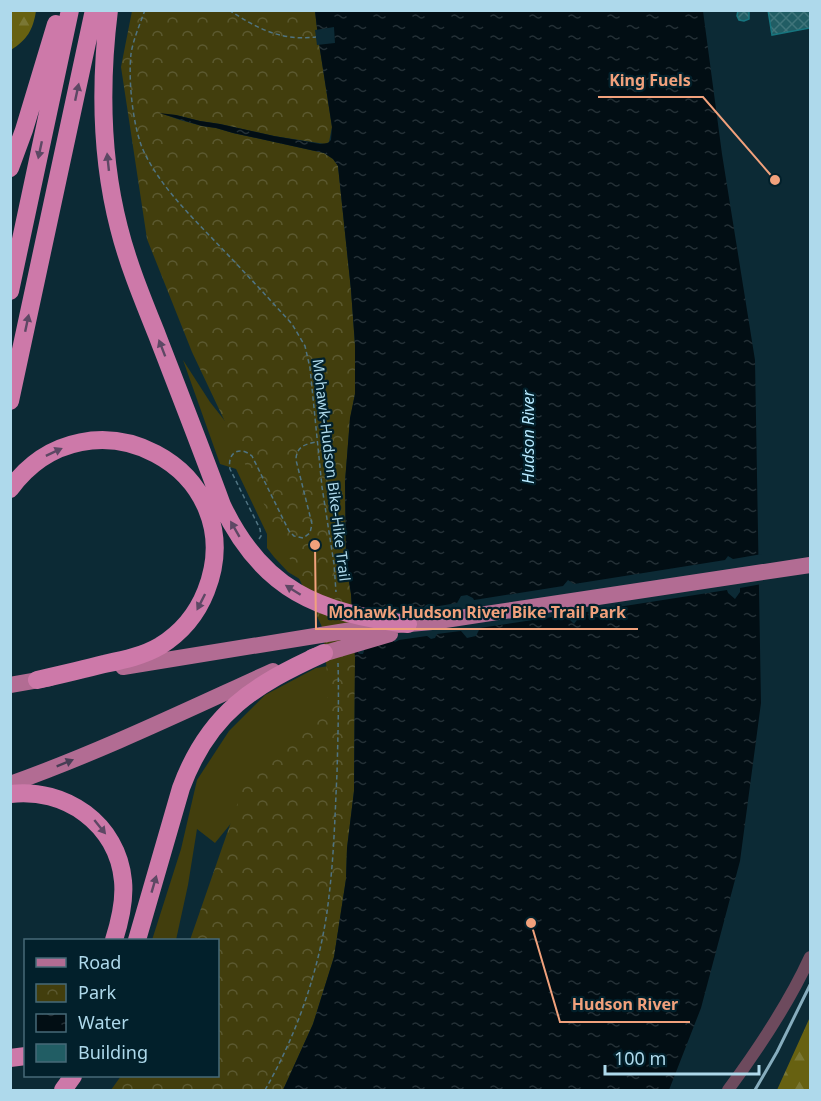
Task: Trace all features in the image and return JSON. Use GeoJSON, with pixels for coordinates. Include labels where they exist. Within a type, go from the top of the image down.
{"type":"FeatureCollection","features":[{"type":"Feature","properties":{"kind":"highway"},"geometry":{"type":"LineString","coordinates":[[10,168],[24,130],[60,10]]}},
{"type":"Feature","properties":{"kind":"highway"},"geometry":{"type":"LineString","coordinates":[[10,291],[70,10]]}},
{"type":"Feature","properties":{"kind":"highway"},"geometry":{"type":"LineString","coordinates":[[10,401],[94,10]]}},
{"type":"Feature","properties":{"kind":"highway"},"geometry":{"type":"LineString","coordinates":[[109,10],[104,68],[104,114],[109,172],[119,228],[133,272],[222,505],[238,536],[259,562],[271,575],[298,594],[331,609],[371,619],[408,624]]}},
{"type":"Feature","properties":{"kind":"highway"},"geometry":{"type":"LineString","coordinates":[[10,489],[30,466],[57,449],[75,443],[92,441],[127,442],[159,455],[184,474],[203,501],[213,536],[213,565],[206,592],[196,611],[176,635],[159,647],[140,655],[37,680]]}},
{"type":"Feature","properties":{"kind":"highway"},"geometry":{"type":"LineString","coordinates":[[137,939],[181,788],[196,753],[207,736],[229,709],[285,669],[331,656]]}},
{"type":"Feature","properties":{"kind":"highway"},"geometry":{"type":"LineString","coordinates":[[10,794],[45,794],[59,798],[82,810],[103,829],[117,854],[123,878],[122,906],[114,939]]}},
{"type":"Feature","properties":{"kind":"highway"},"geometry":{"type":"LineString","coordinates":[[63,1090],[72,1077]]}},
{"type":"Feature","properties":{"kind":"main road"},"geometry":{"type":"LineString","coordinates":[[10,685],[364,628],[432,622],[810,565]]}},
{"type":"Feature","properties":{"kind":"main road"},"geometry":{"type":"LineString","coordinates":[[331,656],[432,622]]}},
{"type":"Feature","properties":{"kind":"main road"},"geometry":{"type":"LineString","coordinates":[[10,784],[116,742],[285,669]]}},
{"type":"Feature","properties":{"kind":"street"},"geometry":{"type":"LineString","coordinates":[[728,1090],[754,1056],[787,1003],[810,957]]}},
{"type":"Feature","properties":{"kind":"path","name":"Mohawk-Hudson Bike-Hike Trail"},"geometry":{"type":"LineString","coordinates":[[145,10],[131,53],[132,99],[136,127],[144,152],[159,178],[292,324],[305,346],[310,368],[336,593]]}},
{"type":"Feature","properties":{"kind":"path"},"geometry":{"type":"LineString","coordinates":[[229,10],[250,24],[278,35],[316,37]]}},
{"type":"Feature","properties":{"kind":"path"},"geometry":{"type":"LineString","coordinates":[[257,543],[261,536],[260,529],[230,469],[230,458],[241,451],[252,456],[289,531],[296,537],[305,537],[310,533],[312,520],[297,454],[302,446],[317,442]]}},
{"type":"Feature","properties":{"kind":"path"},"geometry":{"type":"LineString","coordinates":[[265,1090],[285,1053],[305,1000],[325,923],[334,831],[337,745],[331,656]]}},
{"type":"Feature","properties":{"kind":"green space"},"geometry":{"type":"Polygon","coordinates":[[[10,11],[36,11],[28,34],[11,50],[10,11]]]}},
{"type":"Feature","properties":{"kind":"green space"},"geometry":{"type":"Polygon","coordinates":[[[132,11],[315,11],[332,127],[329,142],[325,144],[274,136],[163,114],[202,126],[324,153],[338,166],[355,345],[355,394],[350,419],[345,482],[346,563],[351,594],[355,657],[354,791],[347,848],[346,879],[334,957],[313,1024],[283,1090],[111,1090],[120,1077],[219,1077],[219,939],[190,939],[247,776],[329,696],[323,629],[192,352],[147,239],[121,67],[132,11]]]}},
{"type":"Feature","properties":{"kind":"green space"},"geometry":{"type":"Polygon","coordinates":[[[183,360],[210,402],[240,440],[308,584],[288,572],[267,548],[267,534],[236,469],[220,464],[183,360]]]}},
{"type":"Feature","properties":{"kind":"green space"},"geometry":{"type":"Polygon","coordinates":[[[347,663],[346,742],[259,789],[215,843],[197,829],[176,939],[152,939],[181,849],[197,780],[229,731],[265,695],[316,668],[347,663]]]}},
{"type":"Feature","properties":{"kind":"green space"},"geometry":{"type":"Polygon","coordinates":[[[810,1017],[810,1090],[777,1090],[810,1017]]]}},
{"type":"Feature","properties":{"kind":"water"},"geometry":{"type":"Polygon","coordinates":[[[315,11],[703,11],[722,154],[755,360],[761,703],[740,861],[701,1008],[669,1090],[283,1090],[313,1024],[334,957],[346,879],[347,848],[354,791],[355,657],[351,594],[346,563],[345,482],[350,418],[355,394],[355,345],[338,166],[324,153],[202,126],[159,113],[274,136],[320,144],[328,143],[331,140],[332,127],[315,11]]]}},
{"type":"Feature","properties":{"kind":"pier"},"geometry":{"type":"Polygon","coordinates":[[[334,27],[335,43],[317,45],[315,30],[334,27]]]}},
{"type":"Feature","properties":{"kind":"pier"},"geometry":{"type":"Polygon","coordinates":[[[762,554],[762,584],[740,588],[735,599],[727,590],[580,613],[574,624],[566,615],[480,628],[476,636],[467,638],[461,631],[437,634],[431,639],[427,636],[393,641],[365,648],[363,654],[358,653],[358,650],[393,609],[396,612],[423,608],[429,604],[433,607],[457,603],[461,596],[467,595],[474,600],[563,586],[568,580],[574,584],[725,560],[728,556],[733,559],[762,554]]]}},
{"type":"Feature","properties":{"kind":"building"},"geometry":{"type":"Polygon","coordinates":[[[738,10],[749,10],[749,19],[739,20],[738,10]]]}},
{"type":"Feature","properties":{"kind":"building"},"geometry":{"type":"Polygon","coordinates":[[[768,10],[810,10],[810,28],[772,35],[768,10]]]}},
{"type":"Feature","properties":{"kind":"railway"},"geometry":{"type":"LineString","coordinates":[[755,1090],[777,1052],[810,985]]}},
{"type":"Feature","properties":{"kind":"place","name":"King Fuels"},"geometry":{"type":"Point","coordinates":[775,180]}},
{"type":"Feature","properties":{"kind":"place","name":"Mohawk Hudson River Bike Trail Park"},"geometry":{"type":"Point","coordinates":[315,545]}},
{"type":"Feature","properties":{"kind":"place","name":"Hudson River"},"geometry":{"type":"Point","coordinates":[531,923]}}]}
